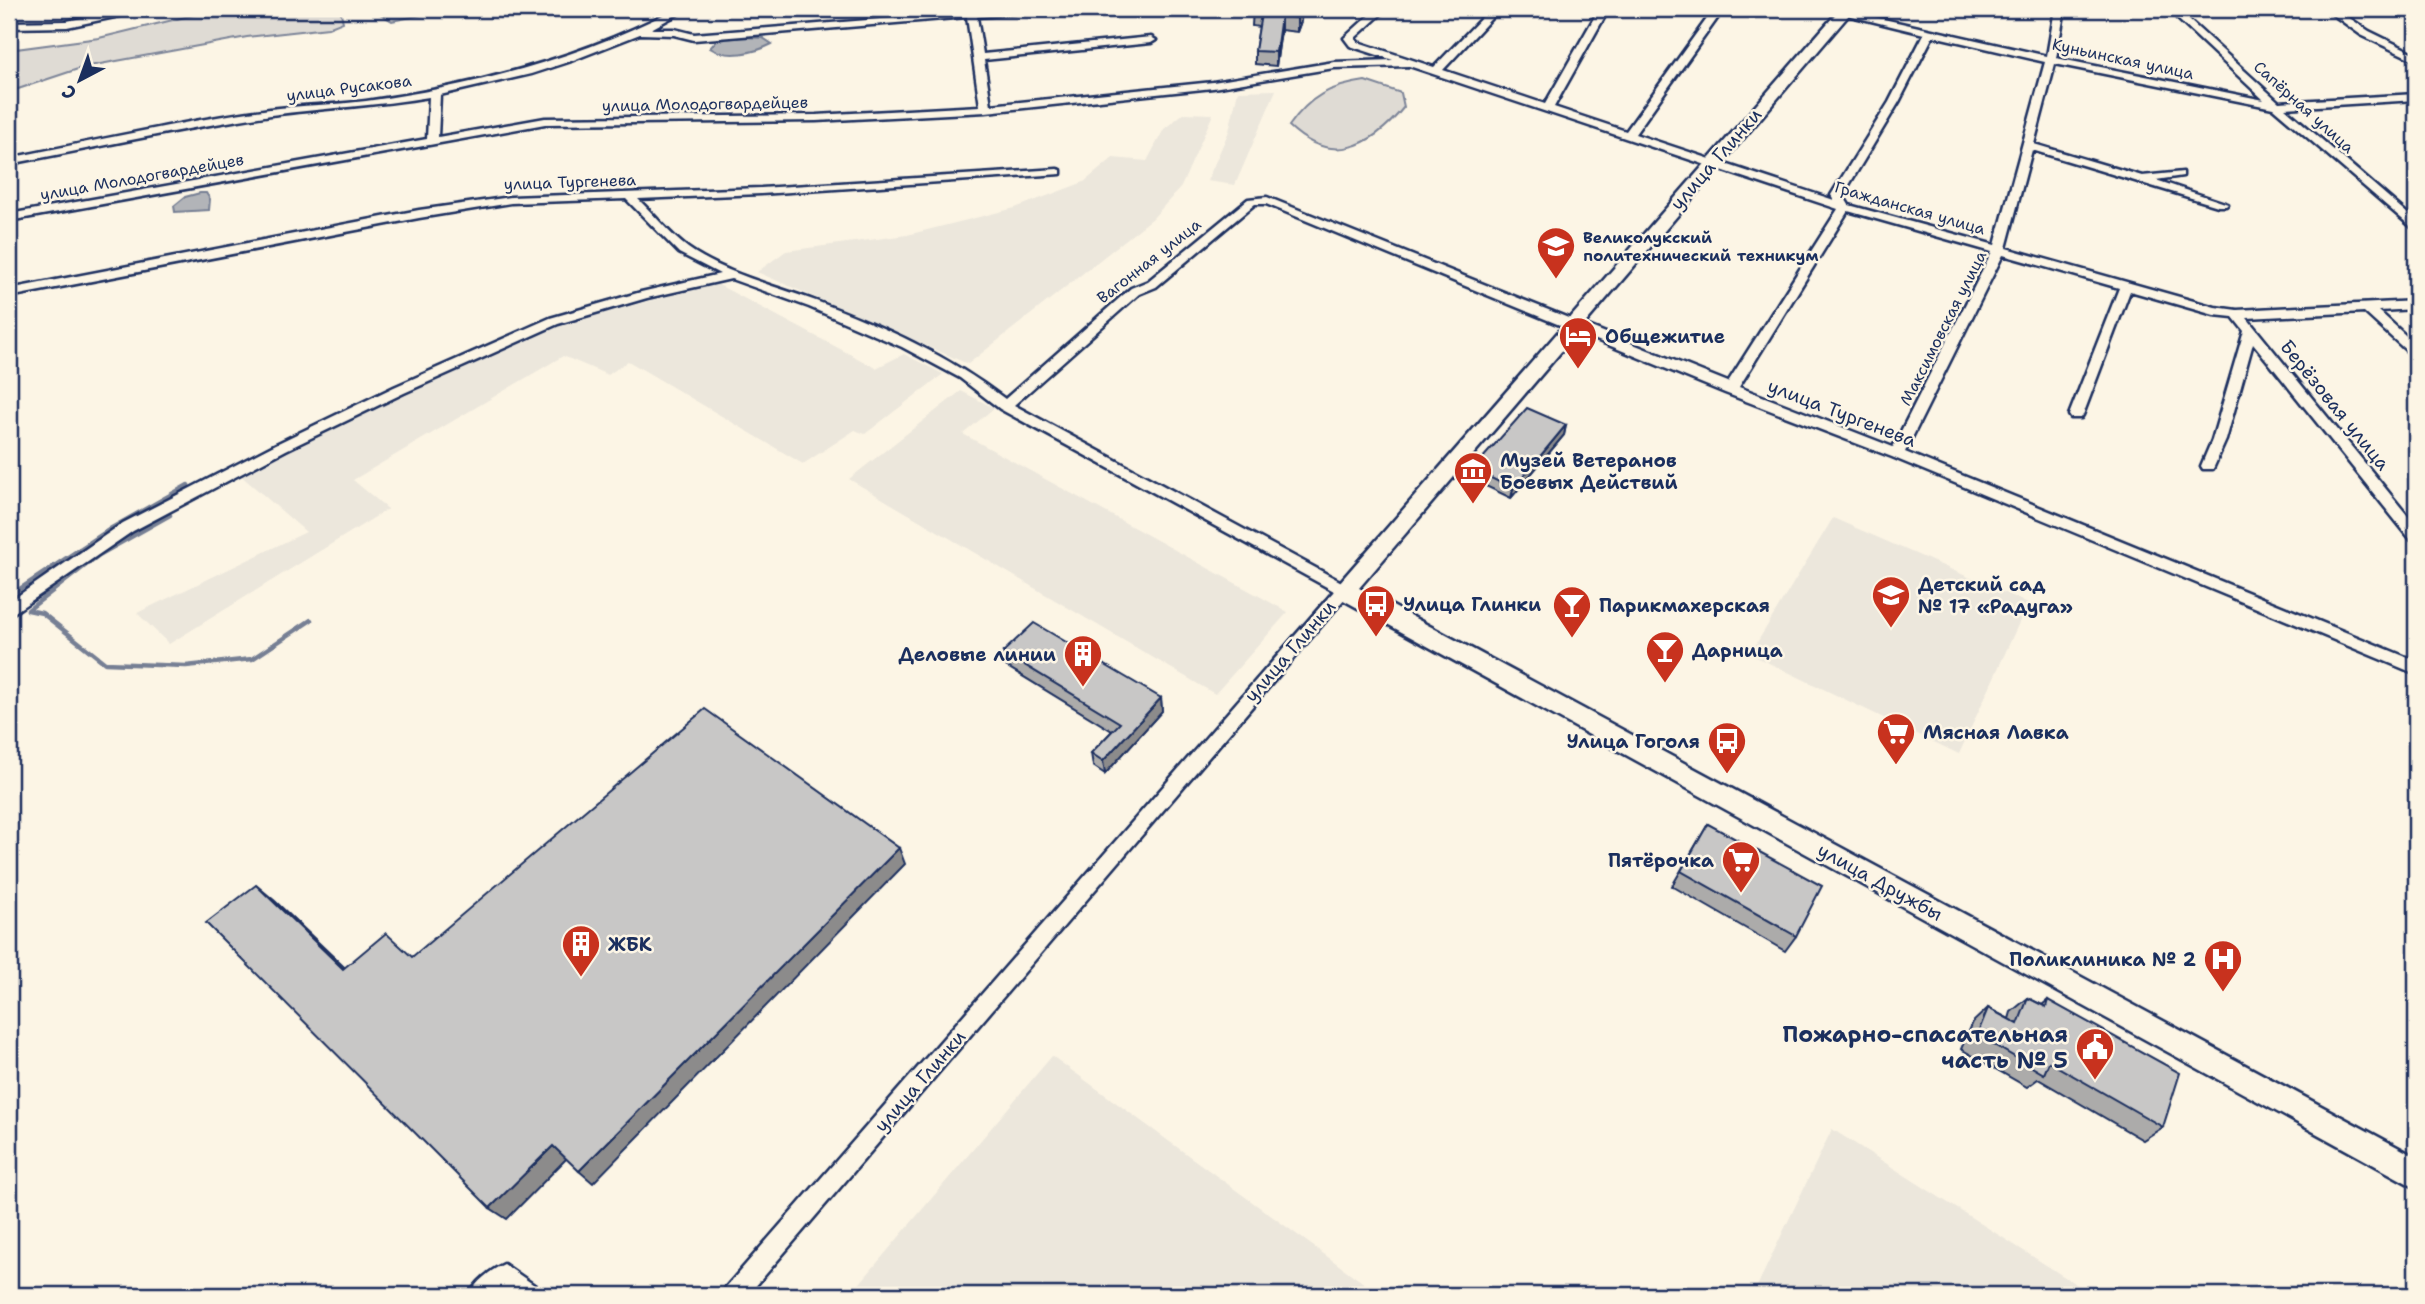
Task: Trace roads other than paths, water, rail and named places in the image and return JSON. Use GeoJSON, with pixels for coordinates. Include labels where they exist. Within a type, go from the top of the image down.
{"type":"FeatureCollection","features":[{"type":"Feature","properties":{"kind":"street","name":"улица Русакова"},"geometry":{"type":"LineString","coordinates":[[9,161],[260,113],[361,104],[435,93],[540,69],[641,32],[682,9]]}},
{"type":"Feature","properties":{"kind":"street"},"geometry":{"type":"LineString","coordinates":[[641,32],[674,32],[694,37],[970,11],[1034,9]]}},
{"type":"Feature","properties":{"kind":"street"},"geometry":{"type":"LineString","coordinates":[[1382,9],[1349,38],[1354,44],[1407,63]]}},
{"type":"Feature","properties":{"kind":"street"},"geometry":{"type":"LineString","coordinates":[[1436,71],[1496,9]]}},
{"type":"Feature","properties":{"kind":"street"},"geometry":{"type":"LineString","coordinates":[[1548,108],[1604,9]]}},
{"type":"Feature","properties":{"kind":"street"},"geometry":{"type":"LineString","coordinates":[[1628,135],[1719,9]]}},
{"type":"Feature","properties":{"kind":"street","name":"Куньинская улица"},"geometry":{"type":"LineString","coordinates":[[1827,9],[1846,11],[2051,60],[2276,105],[2416,97]]}},
{"type":"Feature","properties":{"kind":"street","name":"Максимовская улица"},"geometry":{"type":"LineString","coordinates":[[1897,454],[1999,251],[2051,60],[2060,9]]}},
{"type":"Feature","properties":{"kind":"street","name":"Сапёрная улица"},"geometry":{"type":"LineString","coordinates":[[2172,9],[2276,105],[2416,227]]}},
{"type":"Feature","properties":{"kind":"street"},"geometry":{"type":"LineString","coordinates":[[2330,9],[2365,33],[2416,58]]}},
{"type":"Feature","properties":{"kind":"street"},"geometry":{"type":"LineString","coordinates":[[970,11],[986,109]]}},
{"type":"Feature","properties":{"kind":"street","name":"улица Глинки"},"geometry":{"type":"LineString","coordinates":[[734,1295],[1572,327],[1711,162],[1846,11]]}},
{"type":"Feature","properties":{"kind":"street"},"geometry":{"type":"LineString","coordinates":[[9,25],[67,24],[127,12]]}},
{"type":"Feature","properties":{"kind":"street"},"geometry":{"type":"LineString","coordinates":[[1730,390],[1845,207],[1837,195],[1894,102],[1930,33]]}},
{"type":"Feature","properties":{"kind":"street"},"geometry":{"type":"LineString","coordinates":[[978,58],[1151,40]]}},
{"type":"Feature","properties":{"kind":"street","name":"Гражданская улица"},"geometry":{"type":"LineString","coordinates":[[1407,63],[1845,207],[2214,311],[2237,314],[2416,305]]}},
{"type":"Feature","properties":{"kind":"street","name":"улица Молодогвардейцев"},"geometry":{"type":"LineString","coordinates":[[9,218],[545,121],[816,118],[986,109],[1213,85],[1334,65],[1407,63]]}},
{"type":"Feature","properties":{"kind":"street"},"geometry":{"type":"LineString","coordinates":[[432,140],[435,93]]}},
{"type":"Feature","properties":{"kind":"street"},"geometry":{"type":"LineString","coordinates":[[2027,145],[2222,204]]}},
{"type":"Feature","properties":{"kind":"street","name":"улица Тургенева"},"geometry":{"type":"LineString","coordinates":[[9,293],[432,212],[511,200],[630,197],[1057,172]]}},
{"type":"Feature","properties":{"kind":"street"},"geometry":{"type":"LineString","coordinates":[[2141,178],[2179,174]]}},
{"type":"Feature","properties":{"kind":"street"},"geometry":{"type":"LineString","coordinates":[[630,197],[683,250],[732,275],[813,304],[906,344],[965,375],[1005,406],[1344,590]]}},
{"type":"Feature","properties":{"kind":"street","name":"улица Тургенева"},"geometry":{"type":"LineString","coordinates":[[1252,201],[1267,200],[1572,327],[1897,454],[2416,668]]}},
{"type":"Feature","properties":{"kind":"street","name":"Вагонная улица"},"geometry":{"type":"LineString","coordinates":[[1005,406],[1135,291],[1152,284],[1252,201]]}},
{"type":"Feature","properties":{"kind":"street"},"geometry":{"type":"LineString","coordinates":[[9,610],[128,527],[281,447],[399,390],[554,321],[645,295],[732,275]]}},
{"type":"Feature","properties":{"kind":"street"},"geometry":{"type":"LineString","coordinates":[[2076,415],[2126,286]]}},
{"type":"Feature","properties":{"kind":"street"},"geometry":{"type":"LineString","coordinates":[[2368,308],[2416,352]]}},
{"type":"Feature","properties":{"kind":"street","name":"Берёзовая улица"},"geometry":{"type":"LineString","coordinates":[[2237,314],[2416,536]]}},
{"type":"Feature","properties":{"kind":"street"},"geometry":{"type":"LineString","coordinates":[[2208,466],[2219,440],[2250,331]]}},
{"type":"Feature","properties":{"kind":"street","name":"улица Дружбы"},"geometry":{"type":"LineString","coordinates":[[1344,590],[2416,1173]]}},
{"type":"Feature","properties":{"kind":"street"},"geometry":{"type":"LineString","coordinates":[[481,1295],[504,1275],[530,1295]]}},
{"type":"Feature","properties":{"kind":"waterway"},"geometry":{"type":"LineString","coordinates":[[9,596],[110,529],[188,485]]}},
{"type":"Feature","properties":{"kind":"waterway"},"geometry":{"type":"LineString","coordinates":[[170,515],[99,555],[28,610],[42,613],[105,663],[186,666],[252,659],[311,620]]}},
{"type":"Feature","properties":{"kind":"place","name":"Великолукский политехнический техникум"},"geometry":{"type":"Point","coordinates":[1556,280]}},
{"type":"Feature","properties":{"kind":"place","name":"Общежитие"},"geometry":{"type":"Point","coordinates":[1578,370]}},
{"type":"Feature","properties":{"kind":"place","name":"Музей Ветеранов Боевых Действий"},"geometry":{"type":"Point","coordinates":[1473,505]}},
{"type":"Feature","properties":{"kind":"place","name":"Детский сад № 17 «Радуга»"},"geometry":{"type":"Point","coordinates":[1891,629]}},
{"type":"Feature","properties":{"kind":"place","name":"Улица Глинки"},"geometry":{"type":"Point","coordinates":[1376,638]}},
{"type":"Feature","properties":{"kind":"place","name":"Парикмахерская"},"geometry":{"type":"Point","coordinates":[1572,639]}},
{"type":"Feature","properties":{"kind":"place","name":"Дарница"},"geometry":{"type":"Point","coordinates":[1665,684]}},
{"type":"Feature","properties":{"kind":"place","name":"Деловые линии"},"geometry":{"type":"Point","coordinates":[1083,688]}},
{"type":"Feature","properties":{"kind":"place","name":"Мясная Лавка"},"geometry":{"type":"Point","coordinates":[1896,766]}},
{"type":"Feature","properties":{"kind":"place","name":"Улица Гоголя"},"geometry":{"type":"Point","coordinates":[1727,775]}},
{"type":"Feature","properties":{"kind":"place","name":"Пятёрочка"},"geometry":{"type":"Point","coordinates":[1741,894]}},
{"type":"Feature","properties":{"kind":"place","name":"ЖБК"},"geometry":{"type":"Point","coordinates":[581,978]}},
{"type":"Feature","properties":{"kind":"place","name":"Поликлиника № 2"},"geometry":{"type":"Point","coordinates":[2223,993]}},
{"type":"Feature","properties":{"kind":"place","name":"Пожарно-спасательная часть № 5"},"geometry":{"type":"Point","coordinates":[2095,1081]}}]}
